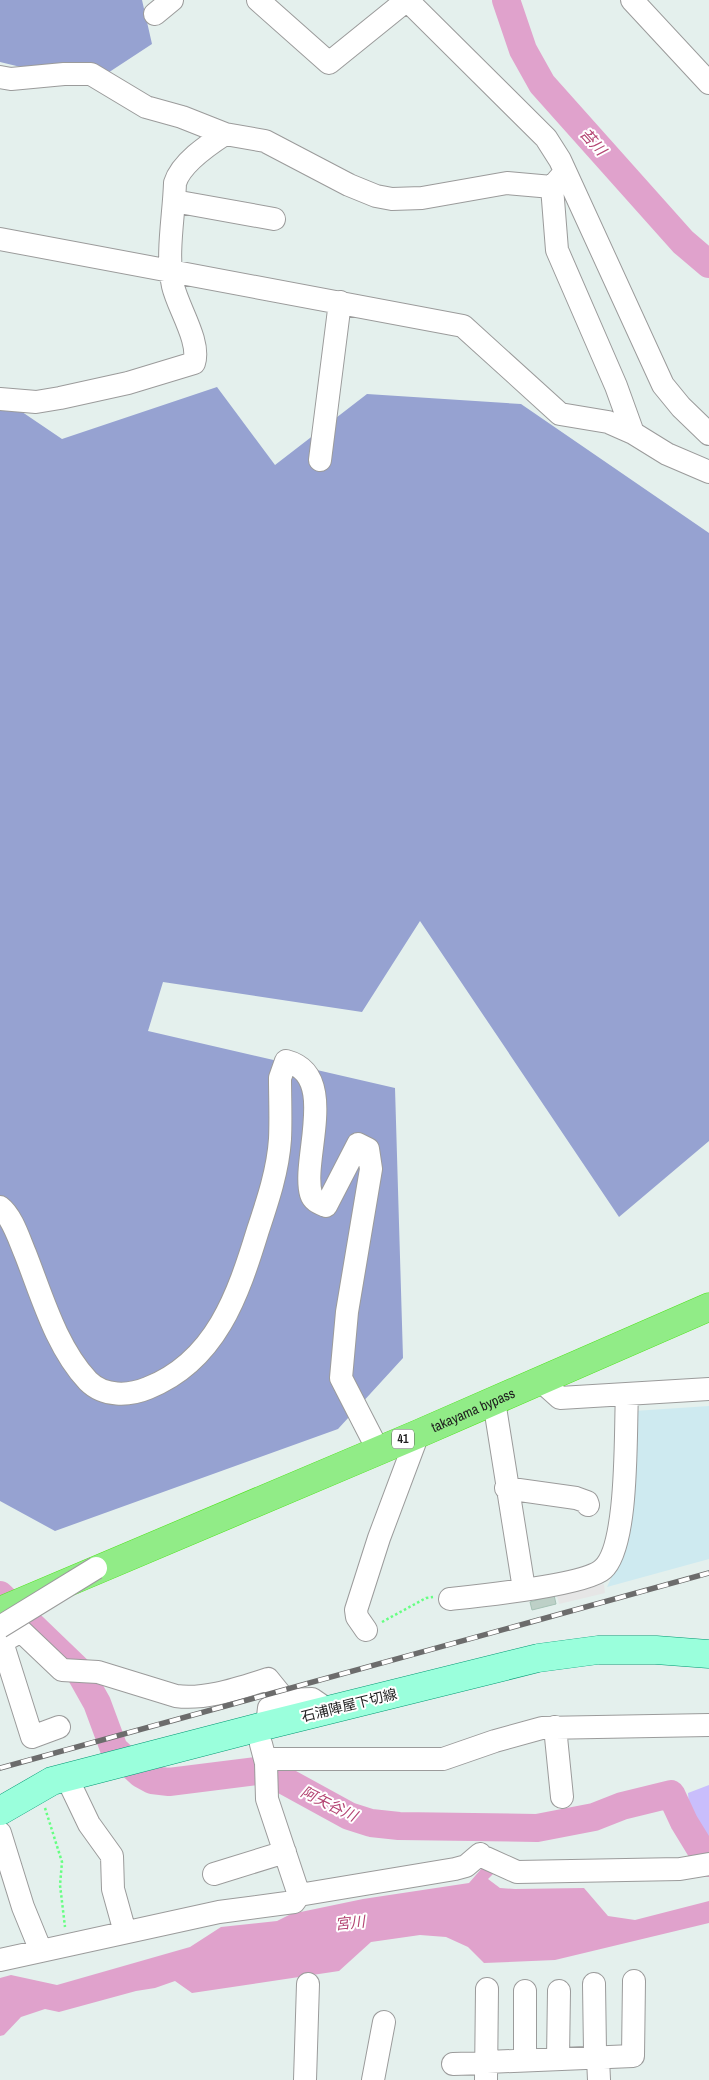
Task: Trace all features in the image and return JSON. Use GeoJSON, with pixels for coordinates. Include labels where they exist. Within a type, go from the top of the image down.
{"type":"FeatureCollection","features":[{"type":"Feature","properties":{"kind":"highway","name":"takayama bypass"},"geometry":{"type":"LineString","coordinates":[[96,1568],[418,1434],[709,1307]]}},
{"type":"Feature","properties":{"kind":"highway"},"geometry":{"type":"LineString","coordinates":[[0,1597],[52,1577],[96,1568]]}},
{"type":"Feature","properties":{"kind":"highway","name":"41"},"geometry":{"type":"LineString","coordinates":[[0,1611],[96,1568]]}},
{"type":"Feature","properties":{"kind":"main road","name":"石浦陣屋下切線"},"geometry":{"type":"LineString","coordinates":[[0,1811],[35,1789],[67,1778],[262,1726],[568,1653],[656,1650],[709,1654]]}},
{"type":"Feature","properties":{"kind":"street"},"geometry":{"type":"LineString","coordinates":[[155,14],[172,0]]}},
{"type":"Feature","properties":{"kind":"street"},"geometry":{"type":"LineString","coordinates":[[258,0],[329,63],[407,0],[546,138],[558,180],[664,385],[681,407],[709,434]]}},
{"type":"Feature","properties":{"kind":"street"},"geometry":{"type":"LineString","coordinates":[[632,0],[709,83]]}},
{"type":"Feature","properties":{"kind":"street"},"geometry":{"type":"LineString","coordinates":[[0,77],[11,79],[64,74],[91,74],[146,107],[182,117],[225,134],[265,142],[338,180],[376,196],[392,199],[422,198],[508,183],[558,180]]}},
{"type":"Feature","properties":{"kind":"street"},"geometry":{"type":"LineString","coordinates":[[0,399],[36,402],[60,398],[128,383],[194,363],[196,348],[173,288],[170,271],[175,183],[180,172],[211,143],[225,134]]}},
{"type":"Feature","properties":{"kind":"street"},"geometry":{"type":"LineString","coordinates":[[558,180],[556,250],[619,394],[633,433]]}},
{"type":"Feature","properties":{"kind":"street"},"geometry":{"type":"LineString","coordinates":[[174,201],[274,219]]}},
{"type":"Feature","properties":{"kind":"street"},"geometry":{"type":"LineString","coordinates":[[0,239],[463,326],[560,414],[608,422],[633,433],[667,454],[709,472]]}},
{"type":"Feature","properties":{"kind":"street"},"geometry":{"type":"LineString","coordinates":[[320,460],[340,302]]}},
{"type":"Feature","properties":{"kind":"street"},"geometry":{"type":"LineString","coordinates":[[0,1207],[14,1226],[60,1337],[73,1362],[90,1383],[109,1392],[122,1395],[138,1392],[169,1380],[191,1363],[210,1339],[224,1320],[243,1280],[273,1185],[280,1139],[280,1078],[282,1068],[286,1061],[297,1064],[308,1076],[314,1095],[316,1129],[311,1169],[312,1194],[316,1202],[326,1206],[358,1144],[368,1149],[370,1169],[347,1312],[342,1378],[378,1450]]}},
{"type":"Feature","properties":{"kind":"street"},"geometry":{"type":"LineString","coordinates":[[541,1381],[560,1398],[709,1390]]}},
{"type":"Feature","properties":{"kind":"street"},"geometry":{"type":"LineString","coordinates":[[450,1599],[524,1589],[586,1577],[604,1569],[618,1538],[621,1524],[627,1394]]}},
{"type":"Feature","properties":{"kind":"street"},"geometry":{"type":"LineString","coordinates":[[494,1401],[506,1488],[524,1589]]}},
{"type":"Feature","properties":{"kind":"street"},"geometry":{"type":"LineString","coordinates":[[366,1630],[356,1610],[379,1538],[418,1434]]}},
{"type":"Feature","properties":{"kind":"street"},"geometry":{"type":"LineString","coordinates":[[506,1488],[576,1498],[587,1502],[588,1505]]}},
{"type":"Feature","properties":{"kind":"street"},"geometry":{"type":"LineString","coordinates":[[6,1636],[96,1568]]}},
{"type":"Feature","properties":{"kind":"street"},"geometry":{"type":"LineString","coordinates":[[0,1611],[32,1737],[59,1727]]}},
{"type":"Feature","properties":{"kind":"street"},"geometry":{"type":"LineString","coordinates":[[6,1636],[68,1672],[93,1672],[165,1694],[185,1697],[230,1690],[268,1679],[285,1700]]}},
{"type":"Feature","properties":{"kind":"street"},"geometry":{"type":"LineString","coordinates":[[299,1894],[267,1799],[262,1726],[269,1708],[285,1700],[312,1699],[328,1710]]}},
{"type":"Feature","properties":{"kind":"street"},"geometry":{"type":"LineString","coordinates":[[265,1767],[277,1759],[443,1759],[495,1740],[542,1728],[709,1725]]}},
{"type":"Feature","properties":{"kind":"street"},"geometry":{"type":"LineString","coordinates":[[555,1727],[562,1796]]}},
{"type":"Feature","properties":{"kind":"street"},"geometry":{"type":"LineString","coordinates":[[67,1778],[89,1824],[112,1856],[113,1889],[123,1925]]}},
{"type":"Feature","properties":{"kind":"street"},"geometry":{"type":"LineString","coordinates":[[0,1833],[23,1908],[41,1951]]}},
{"type":"Feature","properties":{"kind":"street"},"geometry":{"type":"LineString","coordinates":[[214,1874],[285,1852]]}},
{"type":"Feature","properties":{"kind":"street"},"geometry":{"type":"LineString","coordinates":[[0,1960],[219,1912],[294,1902],[299,1894],[455,1869],[466,1866],[483,1856],[517,1872],[680,1868],[702,1865]]}},
{"type":"Feature","properties":{"kind":"street"},"geometry":{"type":"LineString","coordinates":[[453,2064],[487,2068],[525,2060],[633,2056],[634,1981]]}},
{"type":"Feature","properties":{"kind":"street"},"geometry":{"type":"LineString","coordinates":[[305,2080],[308,1984]]}},
{"type":"Feature","properties":{"kind":"street"},"geometry":{"type":"LineString","coordinates":[[594,1984],[594,2051],[598,2058],[599,2080]]}},
{"type":"Feature","properties":{"kind":"street"},"geometry":{"type":"LineString","coordinates":[[487,1989],[487,2068]]}},
{"type":"Feature","properties":{"kind":"street"},"geometry":{"type":"LineString","coordinates":[[525,1991],[525,2060]]}},
{"type":"Feature","properties":{"kind":"street"},"geometry":{"type":"LineString","coordinates":[[558,2059],[559,1991]]}},
{"type":"Feature","properties":{"kind":"street"},"geometry":{"type":"LineString","coordinates":[[373,2080],[384,2022]]}},
{"type":"Feature","properties":{"kind":"path"},"geometry":{"type":"LineString","coordinates":[[366,1630],[426,1598],[446,1596],[450,1599]]}},
{"type":"Feature","properties":{"kind":"path"},"geometry":{"type":"LineString","coordinates":[[35,1789],[50,1819],[62,1862],[60,1885],[67,1946]]}},
{"type":"Feature","properties":{"kind":"shaded area"},"geometry":{"type":"Polygon","coordinates":[[[0,0],[142,0],[152,44],[91,84],[0,62],[0,0]]]}},
{"type":"Feature","properties":{"kind":"shaded area"},"geometry":{"type":"Polygon","coordinates":[[[217,387],[275,465],[367,394],[521,404],[709,533],[709,1141],[619,1217],[420,921],[362,1012],[163,982],[148,1031],[395,1088],[403,1358],[338,1429],[55,1531],[0,1501],[0,397],[62,439],[217,387]]]}},
{"type":"Feature","properties":{"kind":"shaded area"},"geometry":{"type":"Polygon","coordinates":[[[709,1406],[709,1559],[607,1587],[624,1551],[634,1411],[709,1406]]]}},
{"type":"Feature","properties":{"kind":"shaded area"},"geometry":{"type":"Polygon","coordinates":[[[604,1584],[605,1593],[559,1604],[557,1596],[604,1584]]]}},
{"type":"Feature","properties":{"kind":"shaded area"},"geometry":{"type":"Polygon","coordinates":[[[709,1785],[709,1840],[690,1818],[688,1793],[709,1785]]]}},
{"type":"Feature","properties":{"kind":"water","name":"宮川"},"geometry":{"type":"Polygon","coordinates":[[[482,1868],[495,1872],[488,1879],[500,1888],[584,1888],[608,1916],[635,1920],[709,1901],[709,1923],[555,1960],[484,1963],[468,1947],[446,1937],[420,1935],[371,1942],[339,1971],[192,1993],[175,1981],[155,1988],[136,1991],[59,2012],[45,2009],[21,2017],[4,2035],[0,2036],[0,1978],[11,1975],[57,1985],[190,1947],[221,1927],[277,1921],[291,1914],[363,1899],[469,1883],[482,1868]]]}},
{"type":"Feature","properties":{"kind":"building"},"geometry":{"type":"Polygon","coordinates":[[[554,1595],[556,1604],[532,1610],[530,1602],[554,1595]]]}},
{"type":"Feature","properties":{"kind":"waterway","name":"苔川"},"geometry":{"type":"LineString","coordinates":[[506,0],[523,50],[542,84],[683,242],[709,264]]}},
{"type":"Feature","properties":{"kind":"waterway","name":"阿矢谷川"},"geometry":{"type":"LineString","coordinates":[[0,1595],[79,1671],[97,1703],[114,1749],[141,1774],[152,1780],[169,1782],[257,1771],[276,1776],[349,1816],[371,1823],[399,1826],[537,1828],[594,1817],[622,1806],[671,1794],[684,1822],[709,1863]]}},
{"type":"Feature","properties":{"kind":"railway"},"geometry":{"type":"LineString","coordinates":[[0,1768],[709,1573]]}}]}
